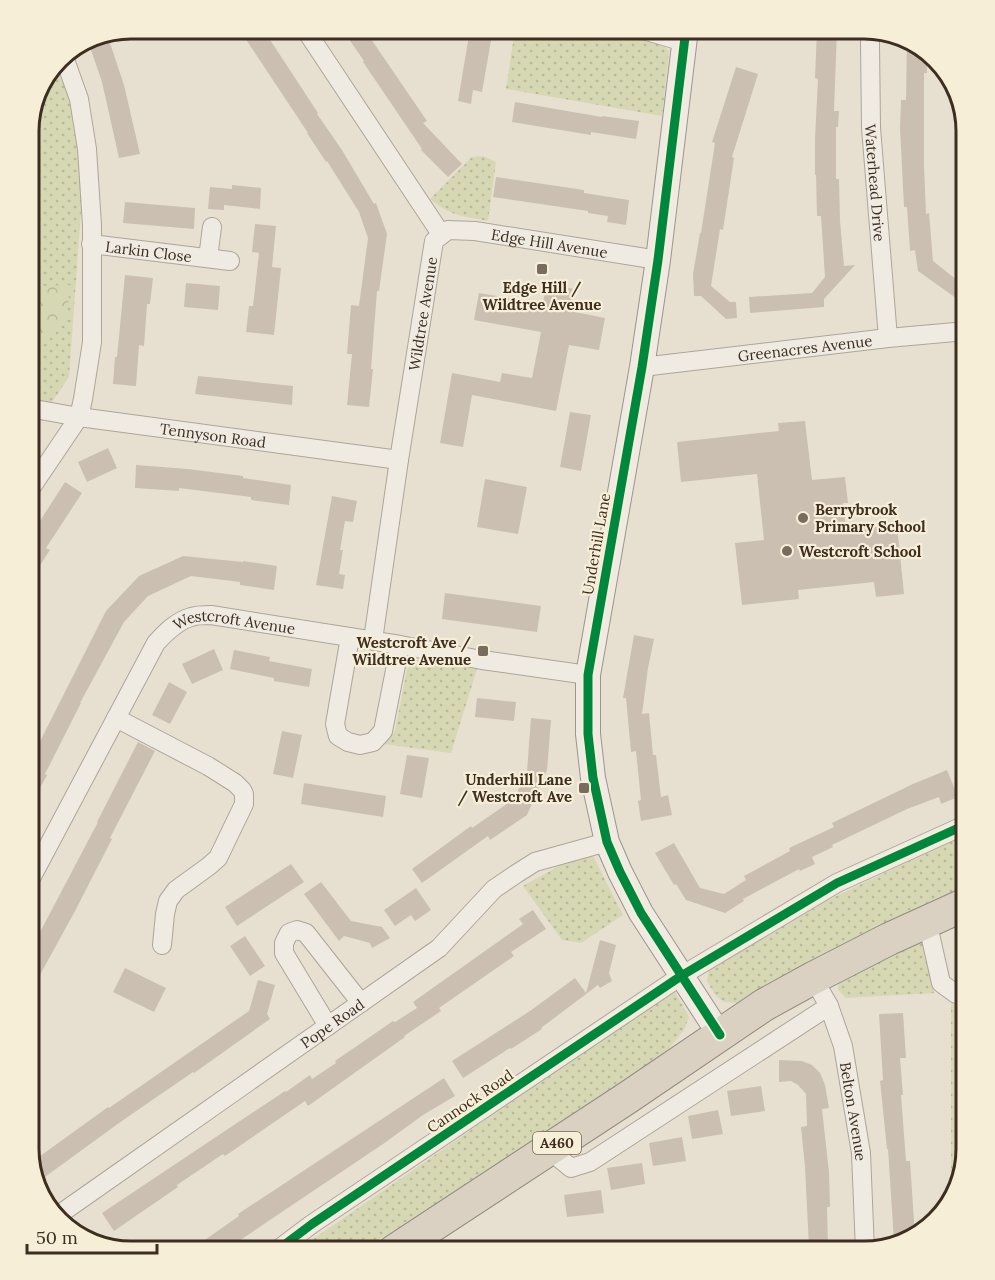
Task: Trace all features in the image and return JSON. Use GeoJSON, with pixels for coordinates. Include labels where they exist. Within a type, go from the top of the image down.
{"type":"FeatureCollection","features":[{"type":"Feature","properties":{"kind":"highway","name":"A460"},"geometry":{"type":"LineString","coordinates":[[409,1241],[765,1005],[813,978],[956,908]]}},
{"type":"Feature","properties":{"kind":"street"},"geometry":{"type":"LineString","coordinates":[[312,39],[441,234]]}},
{"type":"Feature","properties":{"kind":"street","name":"Underhill Lane"},"geometry":{"type":"LineString","coordinates":[[685,39],[658,260],[642,367],[588,675],[589,745],[593,778],[607,842],[620,872],[641,913],[720,1035]]}},
{"type":"Feature","properties":{"kind":"street","name":"Waterhead Drive"},"geometry":{"type":"LineString","coordinates":[[870,39],[872,128],[888,338]]}},
{"type":"Feature","properties":{"kind":"street"},"geometry":{"type":"LineString","coordinates":[[39,476],[79,417],[92,342],[92,225],[87,149],[79,99],[67,65]]}},
{"type":"Feature","properties":{"kind":"street","name":"Larkin Close"},"geometry":{"type":"LineString","coordinates":[[208,258],[212,227]]}},
{"type":"Feature","properties":{"kind":"street","name":"Edge Hill Avenue"},"geometry":{"type":"LineString","coordinates":[[441,234],[457,229],[475,231],[658,260]]}},
{"type":"Feature","properties":{"kind":"street","name":"Wildtree Avenue"},"geometry":{"type":"LineString","coordinates":[[374,640],[430,257],[434,241],[441,234]]}},
{"type":"Feature","properties":{"kind":"street","name":"Larkin Close"},"geometry":{"type":"LineString","coordinates":[[91,244],[230,261]]}},
{"type":"Feature","properties":{"kind":"street","name":"Greenacres Avenue"},"geometry":{"type":"LineString","coordinates":[[642,367],[956,332]]}},
{"type":"Feature","properties":{"kind":"street","name":"Tennyson Road"},"geometry":{"type":"LineString","coordinates":[[39,410],[399,460]]}},
{"type":"Feature","properties":{"kind":"street","name":"Westcroft Avenue"},"geometry":{"type":"LineString","coordinates":[[39,862],[156,643],[173,627],[192,616],[211,615],[374,640],[482,660],[588,675]]}},
{"type":"Feature","properties":{"kind":"street"},"geometry":{"type":"LineString","coordinates":[[350,637],[335,724],[338,736],[360,745],[373,742],[383,731],[400,645]]}},
{"type":"Feature","properties":{"kind":"street"},"geometry":{"type":"LineString","coordinates":[[116,718],[208,766],[235,783],[244,794],[244,804],[218,858],[176,890],[168,901],[162,945]]}},
{"type":"Feature","properties":{"kind":"street","name":"Cannock Road"},"geometry":{"type":"LineString","coordinates":[[290,1241],[681,976],[837,883],[956,829]]}},
{"type":"Feature","properties":{"kind":"street","name":"Pope Road"},"geometry":{"type":"LineString","coordinates":[[63,1211],[439,948],[494,890],[516,874],[536,862],[607,842]]}},
{"type":"Feature","properties":{"kind":"street"},"geometry":{"type":"LineString","coordinates":[[927,921],[941,982],[956,994]]}},
{"type":"Feature","properties":{"kind":"street"},"geometry":{"type":"LineString","coordinates":[[328,1026],[284,953],[284,943],[289,933],[297,930],[306,933],[360,1003]]}},
{"type":"Feature","properties":{"kind":"street","name":"Belton Avenue"},"geometry":{"type":"LineString","coordinates":[[813,978],[829,1006],[843,1046],[859,1141],[865,1241]]}},
{"type":"Feature","properties":{"kind":"street"},"geometry":{"type":"LineString","coordinates":[[548,1149],[571,1168],[590,1162],[829,1006]]}},
{"type":"Feature","properties":{"kind":"green space"},"geometry":{"type":"Polygon","coordinates":[[[514,39],[653,39],[660,41],[669,51],[662,116],[506,89],[514,39]]]}},
{"type":"Feature","properties":{"kind":"green space"},"geometry":{"type":"Polygon","coordinates":[[[63,69],[75,100],[82,199],[69,377],[52,402],[39,402],[39,125],[48,90],[63,69]]]}},
{"type":"Feature","properties":{"kind":"green space"},"geometry":{"type":"Polygon","coordinates":[[[483,156],[496,162],[488,221],[451,212],[430,199],[472,157],[483,156]]]}},
{"type":"Feature","properties":{"kind":"green space"},"geometry":{"type":"Polygon","coordinates":[[[70,285],[66,322],[39,350],[39,286],[70,285]]]}},
{"type":"Feature","properties":{"kind":"green space"},"geometry":{"type":"Polygon","coordinates":[[[416,659],[477,669],[451,753],[383,744],[395,731],[407,669],[416,659]]]}},
{"type":"Feature","properties":{"kind":"green space"},"geometry":{"type":"Polygon","coordinates":[[[956,839],[956,892],[736,1003],[724,1002],[715,995],[707,981],[709,968],[811,908],[956,839]]]}},
{"type":"Feature","properties":{"kind":"green space"},"geometry":{"type":"Polygon","coordinates":[[[592,854],[623,915],[581,943],[562,940],[523,886],[579,855],[592,854]]]}},
{"type":"Feature","properties":{"kind":"green space"},"geometry":{"type":"Polygon","coordinates":[[[922,937],[934,993],[846,998],[838,990],[839,977],[922,937]]]}},
{"type":"Feature","properties":{"kind":"green space"},"geometry":{"type":"Polygon","coordinates":[[[675,992],[689,1017],[684,1030],[667,1051],[377,1241],[310,1241],[665,996],[675,992]]]}},
{"type":"Feature","properties":{"kind":"green space"},"geometry":{"type":"Polygon","coordinates":[[[951,1004],[956,1005],[956,1149],[951,1179],[951,1004]]]}},
{"type":"Feature","properties":{"kind":"building"},"geometry":{"type":"Polygon","coordinates":[[[246,39],[270,39],[342,150],[374,204],[376,203],[387,234],[379,291],[377,291],[369,407],[347,405],[352,354],[347,354],[351,305],[359,306],[368,238],[359,212],[246,39]]]}},
{"type":"Feature","properties":{"kind":"building"},"geometry":{"type":"Polygon","coordinates":[[[349,39],[371,39],[427,121],[423,123],[462,164],[448,177],[421,150],[349,39]]]}},
{"type":"Feature","properties":{"kind":"building"},"geometry":{"type":"Polygon","coordinates":[[[468,39],[491,39],[482,92],[473,90],[471,104],[458,101],[468,39]]]}},
{"type":"Feature","properties":{"kind":"building"},"geometry":{"type":"Polygon","coordinates":[[[817,39],[837,39],[834,111],[839,111],[838,127],[836,127],[836,179],[839,179],[844,266],[855,265],[824,299],[824,307],[750,313],[749,297],[812,293],[825,277],[821,216],[817,216],[815,139],[818,79],[815,78],[817,39]]]}},
{"type":"Feature","properties":{"kind":"building"},"geometry":{"type":"Polygon","coordinates":[[[110,42],[124,85],[140,154],[119,158],[102,82],[91,49],[110,42]]]}},
{"type":"Feature","properties":{"kind":"building"},"geometry":{"type":"Polygon","coordinates":[[[907,50],[927,64],[927,73],[924,73],[926,214],[929,213],[933,261],[956,279],[956,298],[918,271],[915,250],[910,251],[907,207],[904,207],[900,128],[901,100],[906,100],[907,50]]]}},
{"type":"Feature","properties":{"kind":"building"},"geometry":{"type":"Polygon","coordinates":[[[736,67],[758,74],[732,157],[734,158],[723,230],[720,229],[711,286],[730,302],[736,302],[737,318],[726,319],[701,296],[694,296],[693,274],[715,143],[712,142],[736,67]]]}},
{"type":"Feature","properties":{"kind":"building"},"geometry":{"type":"Polygon","coordinates":[[[515,102],[639,121],[636,139],[591,132],[591,135],[512,122],[515,102]]]}},
{"type":"Feature","properties":{"kind":"building"},"geometry":{"type":"Polygon","coordinates":[[[496,177],[584,190],[584,193],[629,200],[626,225],[607,222],[608,216],[588,213],[588,211],[493,197],[496,177]]]}},
{"type":"Feature","properties":{"kind":"building"},"geometry":{"type":"Polygon","coordinates":[[[232,185],[261,188],[260,209],[224,205],[224,210],[208,209],[210,187],[232,189],[232,185]]]}},
{"type":"Feature","properties":{"kind":"building"},"geometry":{"type":"Polygon","coordinates":[[[125,202],[195,208],[194,229],[123,223],[125,202]]]}},
{"type":"Feature","properties":{"kind":"building"},"geometry":{"type":"Polygon","coordinates":[[[255,224],[276,226],[272,267],[281,268],[274,335],[246,332],[249,306],[253,306],[259,253],[252,252],[255,224]]]}},
{"type":"Feature","properties":{"kind":"building"},"geometry":{"type":"Polygon","coordinates":[[[125,275],[153,278],[150,304],[147,304],[144,346],[139,345],[136,386],[113,384],[125,275]]]}},
{"type":"Feature","properties":{"kind":"building"},"geometry":{"type":"Polygon","coordinates":[[[186,283],[220,286],[218,310],[184,307],[186,283]]]}},
{"type":"Feature","properties":{"kind":"building"},"geometry":{"type":"Polygon","coordinates":[[[546,284],[575,289],[570,311],[605,318],[599,350],[569,345],[556,411],[472,395],[463,447],[440,443],[452,373],[500,382],[502,373],[532,378],[541,332],[474,320],[479,293],[543,304],[546,284]]]}},
{"type":"Feature","properties":{"kind":"building"},"geometry":{"type":"Polygon","coordinates":[[[198,376],[293,386],[292,405],[195,394],[198,376]]]}},
{"type":"Feature","properties":{"kind":"building"},"geometry":{"type":"Polygon","coordinates":[[[570,412],[591,415],[581,471],[560,467],[570,412]]]}},
{"type":"Feature","properties":{"kind":"building","name":"Berrybrook Primary School"},"geometry":{"type":"Polygon","coordinates":[[[805,421],[812,480],[845,477],[848,503],[843,503],[846,530],[897,525],[904,594],[876,597],[874,582],[798,590],[799,599],[742,605],[735,543],[764,540],[757,474],[681,482],[677,442],[779,431],[778,423],[805,421]]]}},
{"type":"Feature","properties":{"kind":"building"},"geometry":{"type":"Polygon","coordinates":[[[108,448],[117,468],[87,482],[78,462],[108,448]]]}},
{"type":"Feature","properties":{"kind":"building"},"geometry":{"type":"Polygon","coordinates":[[[136,465],[243,476],[243,478],[291,485],[289,505],[251,500],[251,497],[179,488],[179,491],[135,488],[136,465]]]}},
{"type":"Feature","properties":{"kind":"building"},"geometry":{"type":"Polygon","coordinates":[[[485,479],[527,487],[518,534],[477,527],[485,479]]]}},
{"type":"Feature","properties":{"kind":"building"},"geometry":{"type":"Polygon","coordinates":[[[65,482],[82,493],[46,548],[50,550],[39,567],[39,522],[65,482]]]}},
{"type":"Feature","properties":{"kind":"building"},"geometry":{"type":"Polygon","coordinates":[[[332,496],[357,501],[353,522],[345,521],[340,550],[343,550],[339,574],[345,575],[343,589],[316,585],[332,496]]]}},
{"type":"Feature","properties":{"kind":"building"},"geometry":{"type":"Polygon","coordinates":[[[183,556],[277,566],[274,590],[240,585],[240,582],[191,576],[148,596],[124,622],[80,703],[39,790],[39,743],[106,611],[139,576],[183,556]]]}},
{"type":"Feature","properties":{"kind":"building"},"geometry":{"type":"Polygon","coordinates":[[[445,593],[541,606],[537,632],[442,619],[445,593]]]}},
{"type":"Feature","properties":{"kind":"building"},"geometry":{"type":"Polygon","coordinates":[[[634,635],[654,639],[642,714],[649,713],[653,755],[656,755],[661,797],[668,795],[672,815],[641,821],[636,751],[631,752],[626,698],[623,698],[634,635]]]}},
{"type":"Feature","properties":{"kind":"building"},"geometry":{"type":"Polygon","coordinates":[[[214,649],[223,670],[192,684],[182,664],[214,649]]]}},
{"type":"Feature","properties":{"kind":"building"},"geometry":{"type":"Polygon","coordinates":[[[234,650],[270,657],[269,661],[312,669],[309,687],[274,681],[274,678],[230,669],[234,650]]]}},
{"type":"Feature","properties":{"kind":"building"},"geometry":{"type":"Polygon","coordinates":[[[169,682],[187,692],[170,724],[152,715],[169,682]]]}},
{"type":"Feature","properties":{"kind":"building"},"geometry":{"type":"Polygon","coordinates":[[[477,698],[516,702],[514,721],[475,717],[477,698]]]}},
{"type":"Feature","properties":{"kind":"building"},"geometry":{"type":"Polygon","coordinates":[[[531,718],[551,720],[547,770],[527,815],[490,840],[488,836],[422,883],[412,869],[471,826],[472,828],[514,799],[527,771],[531,718]]]}},
{"type":"Feature","properties":{"kind":"building"},"geometry":{"type":"Polygon","coordinates":[[[282,731],[302,735],[293,778],[273,774],[282,731]]]}},
{"type":"Feature","properties":{"kind":"building"},"geometry":{"type":"Polygon","coordinates":[[[138,742],[155,751],[110,838],[112,839],[39,977],[39,934],[138,742]]]}},
{"type":"Feature","properties":{"kind":"building"},"geometry":{"type":"Polygon","coordinates":[[[407,755],[429,758],[422,798],[400,794],[407,755]]]}},
{"type":"Feature","properties":{"kind":"building"},"geometry":{"type":"Polygon","coordinates":[[[947,770],[956,798],[941,804],[939,797],[907,809],[832,845],[833,847],[812,857],[815,864],[800,871],[799,869],[743,899],[744,901],[725,913],[686,900],[655,853],[674,843],[700,888],[724,894],[746,880],[744,876],[790,851],[789,848],[834,827],[832,823],[947,770]]]}},
{"type":"Feature","properties":{"kind":"building"},"geometry":{"type":"Polygon","coordinates":[[[304,783],[386,796],[383,817],[301,804],[304,783]]]}},
{"type":"Feature","properties":{"kind":"building"},"geometry":{"type":"Polygon","coordinates":[[[291,864],[304,882],[237,926],[225,907],[291,864]]]}},
{"type":"Feature","properties":{"kind":"building"},"geometry":{"type":"Polygon","coordinates":[[[321,882],[351,921],[382,927],[390,938],[372,948],[370,943],[344,936],[339,941],[304,894],[321,882]]]}},
{"type":"Feature","properties":{"kind":"building"},"geometry":{"type":"Polygon","coordinates":[[[416,888],[431,910],[415,921],[411,915],[395,926],[384,910],[416,888]]]}},
{"type":"Feature","properties":{"kind":"building"},"geometry":{"type":"Polygon","coordinates":[[[533,910],[546,929],[511,952],[514,956],[439,1008],[441,1011],[308,1106],[305,1101],[225,1156],[223,1154],[177,1185],[178,1187],[114,1231],[102,1213],[285,1091],[310,1075],[312,1079],[393,1021],[395,1022],[417,1008],[413,1002],[523,924],[519,919],[533,910]]]}},
{"type":"Feature","properties":{"kind":"building"},"geometry":{"type":"Polygon","coordinates":[[[245,936],[265,966],[250,976],[230,946],[245,936]]]}},
{"type":"Feature","properties":{"kind":"building"},"geometry":{"type":"Polygon","coordinates":[[[600,940],[616,945],[609,973],[612,981],[600,988],[598,985],[542,1029],[463,1078],[452,1061],[530,1011],[575,978],[586,993],[600,940]]]}},
{"type":"Feature","properties":{"kind":"building"},"geometry":{"type":"Polygon","coordinates":[[[125,968],[166,988],[154,1012],[113,992],[125,968]]]}},
{"type":"Feature","properties":{"kind":"building"},"geometry":{"type":"Polygon","coordinates":[[[258,980],[275,985],[267,1014],[270,1019],[44,1178],[40,1156],[249,1011],[258,980]]]}},
{"type":"Feature","properties":{"kind":"building"},"geometry":{"type":"Polygon","coordinates":[[[903,1013],[906,1058],[900,1058],[903,1095],[901,1095],[906,1161],[910,1161],[914,1226],[894,1236],[888,1149],[880,1081],[883,1080],[879,1014],[903,1013]]]}},
{"type":"Feature","properties":{"kind":"building"},"geometry":{"type":"Polygon","coordinates":[[[779,1060],[802,1061],[812,1065],[820,1073],[825,1085],[829,1108],[822,1109],[829,1172],[828,1241],[809,1241],[801,1127],[807,1126],[806,1094],[791,1081],[779,1082],[779,1060]]]}},
{"type":"Feature","properties":{"kind":"building"},"geometry":{"type":"Polygon","coordinates":[[[444,1078],[455,1096],[423,1115],[239,1241],[203,1241],[239,1216],[238,1214],[444,1078]]]}},
{"type":"Feature","properties":{"kind":"building"},"geometry":{"type":"Polygon","coordinates":[[[761,1086],[765,1111],[731,1116],[727,1091],[761,1086]]]}},
{"type":"Feature","properties":{"kind":"building"},"geometry":{"type":"Polygon","coordinates":[[[718,1110],[723,1134],[692,1139],[688,1116],[718,1110]]]}},
{"type":"Feature","properties":{"kind":"building"},"geometry":{"type":"Polygon","coordinates":[[[682,1137],[686,1161],[653,1166],[649,1143],[682,1137]]]}},
{"type":"Feature","properties":{"kind":"building"},"geometry":{"type":"Polygon","coordinates":[[[642,1163],[645,1184],[611,1190],[607,1168],[642,1163]]]}},
{"type":"Feature","properties":{"kind":"building"},"geometry":{"type":"Polygon","coordinates":[[[601,1190],[604,1213],[567,1217],[564,1195],[601,1190]]]}},
{"type":"Feature","properties":{"kind":"cycle path"},"geometry":{"type":"LineString","coordinates":[[685,39],[658,260],[642,367],[588,675],[588,734],[593,778],[607,842],[620,872],[641,913],[720,1035]]}},
{"type":"Feature","properties":{"kind":"cycle path"},"geometry":{"type":"LineString","coordinates":[[289,1241],[681,976],[837,883],[956,829]]}},
{"type":"Feature","properties":{"kind":"place","name":"Edge Hill / Wildtree Avenue"},"geometry":{"type":"Point","coordinates":[542,269]}},
{"type":"Feature","properties":{"kind":"place","name":"Berrybrook Primary School"},"geometry":{"type":"Point","coordinates":[803,518]}},
{"type":"Feature","properties":{"kind":"place","name":"Westcroft School"},"geometry":{"type":"Point","coordinates":[787,551]}},
{"type":"Feature","properties":{"kind":"place","name":"Westcroft Ave / Wildtree Avenue"},"geometry":{"type":"Point","coordinates":[483,651]}},
{"type":"Feature","properties":{"kind":"place","name":"Underhill Lane / Westcroft Ave"},"geometry":{"type":"Point","coordinates":[584,788]}}]}
